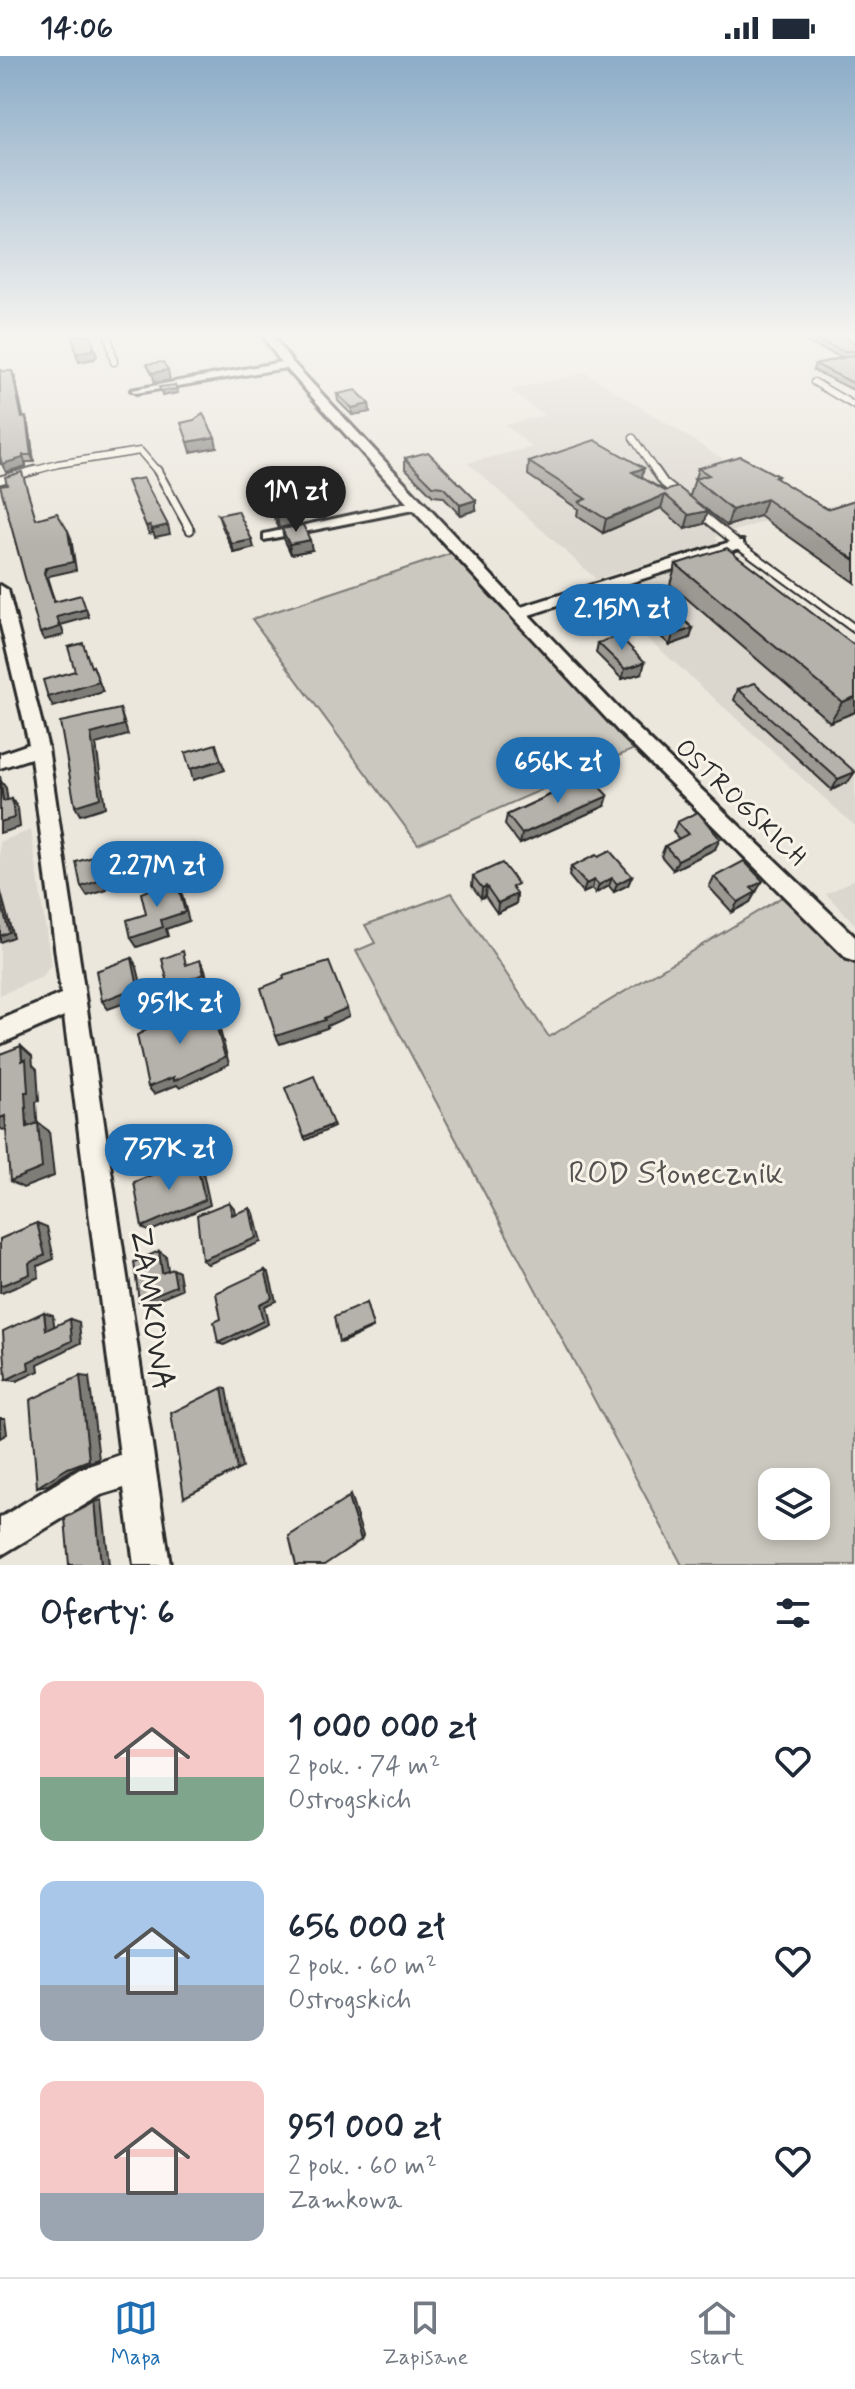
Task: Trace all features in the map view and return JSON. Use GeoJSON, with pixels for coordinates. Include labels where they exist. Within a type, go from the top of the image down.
{"type":"FeatureCollection","features":[{"type":"Feature","properties":{"kind":"street","name":"OSTROGSKICH"},"geometry":{"type":"LineString","coordinates":[[326,405],[624,726],[855,952]]}},
{"type":"Feature","properties":{"kind":"street"},"geometry":{"type":"LineString","coordinates":[[269,537],[416,505]]}},
{"type":"Feature","properties":{"kind":"street"},"geometry":{"type":"LineString","coordinates":[[519,613],[738,544]]}},
{"type":"Feature","properties":{"kind":"street","name":"ZAMKOWA"},"geometry":{"type":"LineString","coordinates":[[2,606],[39,748],[152,1565]]}},
{"type":"Feature","properties":{"kind":"street"},"geometry":{"type":"LineString","coordinates":[[0,761],[39,748]]}},
{"type":"Feature","properties":{"kind":"street"},"geometry":{"type":"LineString","coordinates":[[0,1032],[76,999]]}},
{"type":"Feature","properties":{"kind":"street"},"geometry":{"type":"LineString","coordinates":[[0,1538],[92,1481],[138,1466]]}},
{"type":"Feature","properties":{"kind":"lane"},"geometry":{"type":"LineString","coordinates":[[633,438],[664,483],[738,544],[855,629]]}},
{"type":"Feature","properties":{"kind":"lane"},"geometry":{"type":"LineString","coordinates":[[0,480],[58,464],[140,451],[153,463],[190,530]]}},
{"type":"Feature","properties":{"kind":"shaded area"},"geometry":{"type":"Polygon","coordinates":[[[531,405],[638,405],[801,510],[716,537],[719,543],[596,579],[468,463],[532,447],[505,425],[544,415],[531,405]]]}},
{"type":"Feature","properties":{"kind":"shaded area"},"geometry":{"type":"Polygon","coordinates":[[[735,554],[855,646],[855,826],[600,595],[735,554]]]}},
{"type":"Feature","properties":{"kind":"shaded area"},"geometry":{"type":"Polygon","coordinates":[[[31,830],[51,965],[42,977],[0,995],[0,842],[31,830]]]}},
{"type":"Feature","properties":{"kind":"shaded area"},"geometry":{"type":"Polygon","coordinates":[[[855,879],[855,924],[826,894],[855,879]]]}},
{"type":"Feature","properties":{"kind":"green space"},"geometry":{"type":"Polygon","coordinates":[[[453,553],[639,747],[418,844],[252,619],[453,553]]]}},
{"type":"Feature","properties":{"kind":"green space","name":"ROD Słonecznik"},"geometry":{"type":"Polygon","coordinates":[[[452,893],[549,1037],[787,894],[855,964],[855,1565],[682,1565],[356,951],[375,943],[365,925],[452,893]]]}},
{"type":"Feature","properties":{"kind":"building"},"geometry":{"type":"Polygon","coordinates":[[[0,405],[19,405],[22,418],[26,417],[31,455],[2,464],[0,405]]]}},
{"type":"Feature","properties":{"kind":"building"},"geometry":{"type":"Polygon","coordinates":[[[203,414],[215,437],[188,442],[181,423],[203,414]]]}},
{"type":"Feature","properties":{"kind":"building"},"geometry":{"type":"Polygon","coordinates":[[[595,440],[644,468],[632,472],[665,491],[678,487],[708,511],[689,515],[665,495],[606,519],[579,502],[586,499],[529,462],[595,440]]]}},
{"type":"Feature","properties":{"kind":"building"},"geometry":{"type":"Polygon","coordinates":[[[428,452],[476,500],[460,505],[443,487],[433,486],[405,458],[428,452]]]}},
{"type":"Feature","properties":{"kind":"building"},"geometry":{"type":"Polygon","coordinates":[[[740,456],[778,476],[774,477],[827,509],[855,500],[855,560],[766,499],[732,510],[694,479],[709,475],[698,468],[740,456]]]}},
{"type":"Feature","properties":{"kind":"building"},"geometry":{"type":"Polygon","coordinates":[[[22,472],[36,519],[57,513],[68,531],[73,562],[45,568],[44,573],[54,602],[81,595],[86,609],[57,617],[60,627],[40,633],[0,485],[7,484],[5,477],[22,472]]]}},
{"type":"Feature","properties":{"kind":"building"},"geometry":{"type":"Polygon","coordinates":[[[143,478],[168,525],[152,529],[150,525],[146,526],[127,481],[143,478]]]}},
{"type":"Feature","properties":{"kind":"building"},"geometry":{"type":"Polygon","coordinates":[[[293,504],[297,513],[277,518],[273,508],[293,504]]]}},
{"type":"Feature","properties":{"kind":"building"},"geometry":{"type":"Polygon","coordinates":[[[238,511],[252,540],[232,544],[218,515],[238,511]]]}},
{"type":"Feature","properties":{"kind":"building"},"geometry":{"type":"Polygon","coordinates":[[[303,525],[310,540],[289,544],[282,529],[303,525]]]}},
{"type":"Feature","properties":{"kind":"building"},"geometry":{"type":"Polygon","coordinates":[[[727,548],[855,646],[855,697],[842,702],[676,564],[727,548]]]}},
{"type":"Feature","properties":{"kind":"building"},"geometry":{"type":"Polygon","coordinates":[[[657,596],[693,628],[673,635],[637,602],[657,596]]]}},
{"type":"Feature","properties":{"kind":"building"},"geometry":{"type":"Polygon","coordinates":[[[619,636],[645,662],[625,669],[598,643],[619,636]]]}},
{"type":"Feature","properties":{"kind":"building"},"geometry":{"type":"Polygon","coordinates":[[[83,643],[99,682],[48,697],[43,680],[75,671],[68,647],[83,643]]]}},
{"type":"Feature","properties":{"kind":"building"},"geometry":{"type":"Polygon","coordinates":[[[755,683],[855,772],[838,779],[738,689],[755,683]]]}},
{"type":"Feature","properties":{"kind":"building"},"geometry":{"type":"Polygon","coordinates":[[[120,709],[124,725],[91,734],[100,798],[75,806],[60,722],[120,709]]]}},
{"type":"Feature","properties":{"kind":"building"},"geometry":{"type":"Polygon","coordinates":[[[216,744],[221,760],[190,769],[185,753],[216,744]]]}},
{"type":"Feature","properties":{"kind":"building"},"geometry":{"type":"Polygon","coordinates":[[[589,776],[608,796],[522,834],[507,815],[561,790],[559,787],[589,776]]]}},
{"type":"Feature","properties":{"kind":"building"},"geometry":{"type":"Polygon","coordinates":[[[0,780],[3,801],[12,799],[14,818],[0,822],[0,780]]]}},
{"type":"Feature","properties":{"kind":"building"},"geometry":{"type":"Polygon","coordinates":[[[698,812],[720,839],[678,860],[665,846],[688,834],[677,822],[698,812]]]}},
{"type":"Feature","properties":{"kind":"building"},"geometry":{"type":"Polygon","coordinates":[[[610,851],[632,876],[617,884],[612,878],[599,885],[594,880],[586,884],[571,867],[596,855],[598,857],[610,851]]]}},
{"type":"Feature","properties":{"kind":"building"},"geometry":{"type":"Polygon","coordinates":[[[96,856],[101,880],[81,887],[76,862],[96,856]]]}},
{"type":"Feature","properties":{"kind":"building"},"geometry":{"type":"Polygon","coordinates":[[[744,861],[763,881],[751,888],[756,892],[738,902],[714,877],[744,861]]]}},
{"type":"Feature","properties":{"kind":"building"},"geometry":{"type":"Polygon","coordinates":[[[502,863],[518,884],[512,887],[517,894],[498,903],[486,886],[482,888],[473,876],[502,863]]]}},
{"type":"Feature","properties":{"kind":"building"},"geometry":{"type":"Polygon","coordinates":[[[168,882],[178,886],[185,912],[161,920],[163,927],[131,938],[127,920],[146,914],[141,893],[168,882]]]}},
{"type":"Feature","properties":{"kind":"building"},"geometry":{"type":"Polygon","coordinates":[[[0,898],[9,932],[0,936],[0,898]]]}},
{"type":"Feature","properties":{"kind":"building"},"geometry":{"type":"Polygon","coordinates":[[[183,951],[186,965],[200,960],[204,974],[169,987],[162,959],[183,951]]]}},
{"type":"Feature","properties":{"kind":"building"},"geometry":{"type":"Polygon","coordinates":[[[132,958],[138,987],[102,1001],[96,971],[132,958]]]}},
{"type":"Feature","properties":{"kind":"building"},"geometry":{"type":"Polygon","coordinates":[[[329,962],[347,1008],[325,1020],[276,1036],[261,988],[284,979],[283,976],[329,962]]]}},
{"type":"Feature","properties":{"kind":"building"},"geometry":{"type":"Polygon","coordinates":[[[211,1007],[225,1057],[174,1081],[174,1077],[148,1087],[137,1035],[161,1022],[211,1007]]]}},
{"type":"Feature","properties":{"kind":"building"},"geometry":{"type":"Polygon","coordinates":[[[21,1046],[22,1061],[26,1059],[27,1127],[38,1123],[42,1168],[10,1181],[5,1116],[0,1118],[0,1054],[21,1046]]]}},
{"type":"Feature","properties":{"kind":"building"},"geometry":{"type":"Polygon","coordinates":[[[314,1076],[333,1124],[304,1137],[285,1088],[314,1076]]]}},
{"type":"Feature","properties":{"kind":"building"},"geometry":{"type":"Polygon","coordinates":[[[195,1157],[205,1200],[142,1227],[134,1182],[195,1157]]]}},
{"type":"Feature","properties":{"kind":"building"},"geometry":{"type":"Polygon","coordinates":[[[229,1202],[232,1215],[250,1208],[256,1238],[202,1260],[197,1215],[229,1202]]]}},
{"type":"Feature","properties":{"kind":"building"},"geometry":{"type":"Polygon","coordinates":[[[37,1223],[45,1255],[29,1263],[30,1274],[0,1286],[0,1239],[37,1223]]]}},
{"type":"Feature","properties":{"kind":"building"},"geometry":{"type":"Polygon","coordinates":[[[159,1251],[162,1273],[173,1269],[176,1286],[139,1301],[134,1262],[159,1251]]]}},
{"type":"Feature","properties":{"kind":"building"},"geometry":{"type":"Polygon","coordinates":[[[265,1270],[272,1298],[259,1304],[263,1321],[218,1343],[214,1322],[221,1319],[216,1293],[265,1270]]]}},
{"type":"Feature","properties":{"kind":"building"},"geometry":{"type":"Polygon","coordinates":[[[366,1303],[373,1327],[339,1342],[334,1317],[366,1303]]]}},
{"type":"Feature","properties":{"kind":"building"},"geometry":{"type":"Polygon","coordinates":[[[44,1312],[46,1330],[70,1319],[72,1341],[28,1362],[29,1369],[6,1380],[3,1331],[44,1312]]]}},
{"type":"Feature","properties":{"kind":"building"},"geometry":{"type":"Polygon","coordinates":[[[80,1376],[89,1460],[68,1468],[37,1487],[30,1400],[80,1376]]]}},
{"type":"Feature","properties":{"kind":"building"},"geometry":{"type":"Polygon","coordinates":[[[222,1388],[237,1470],[184,1497],[171,1413],[222,1388]]]}},
{"type":"Feature","properties":{"kind":"building"},"geometry":{"type":"Polygon","coordinates":[[[348,1498],[361,1540],[324,1565],[296,1565],[289,1536],[348,1498]]]}},
{"type":"Feature","properties":{"kind":"building"},"geometry":{"type":"Polygon","coordinates":[[[95,1502],[101,1565],[69,1565],[65,1518],[95,1502]]]}}]}
